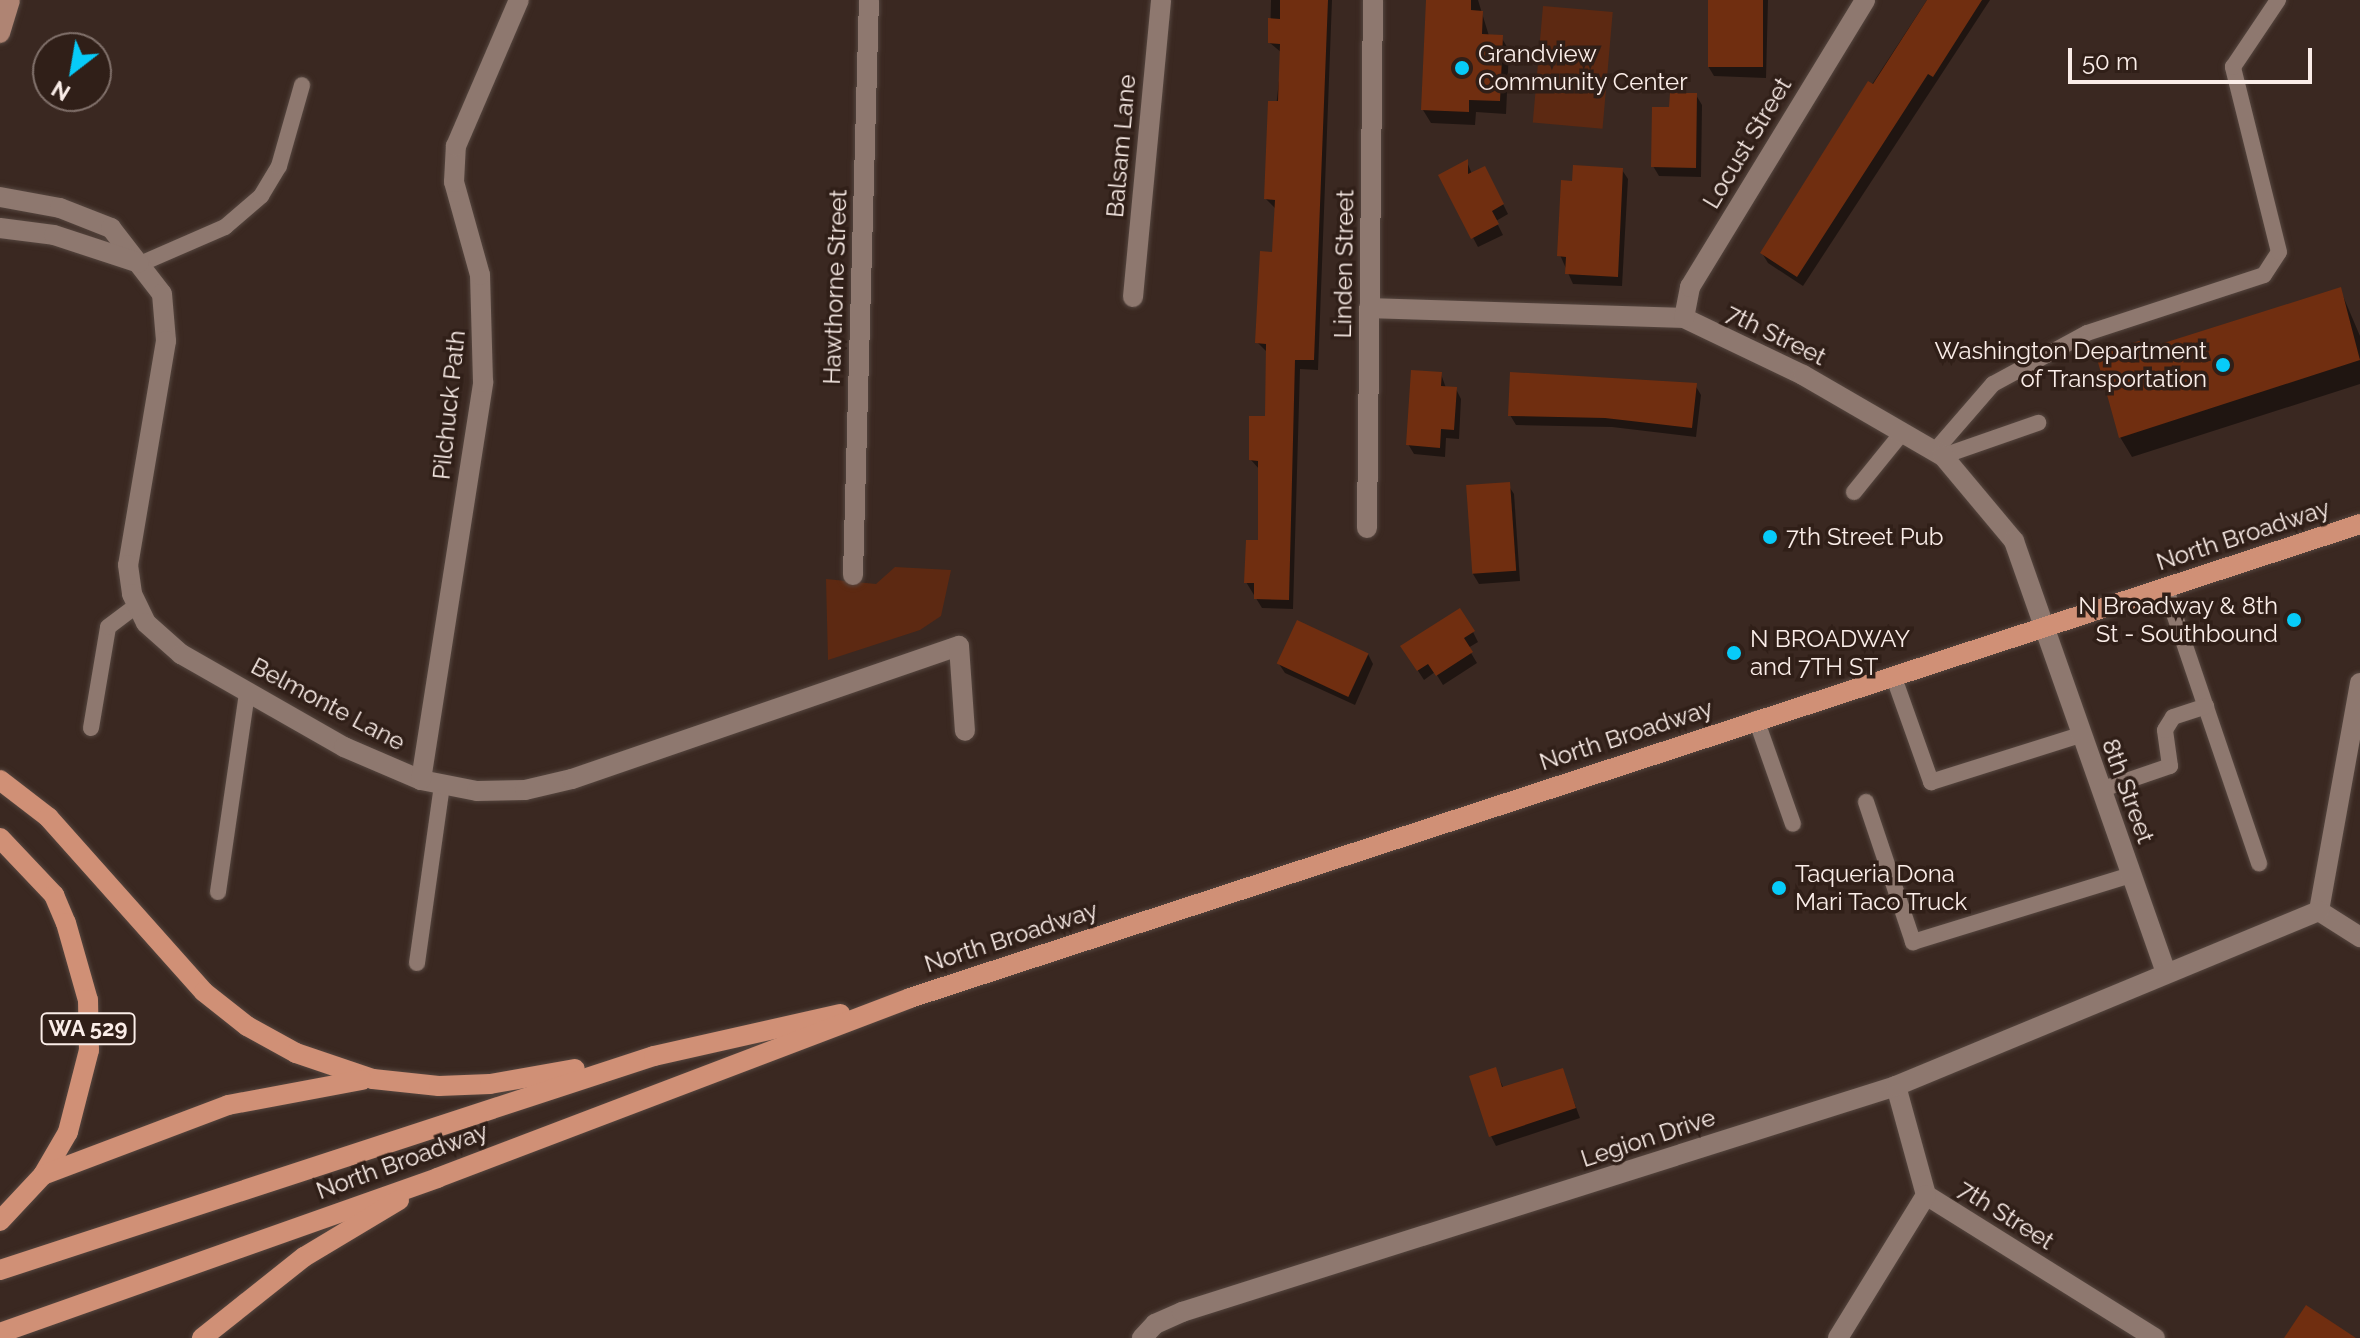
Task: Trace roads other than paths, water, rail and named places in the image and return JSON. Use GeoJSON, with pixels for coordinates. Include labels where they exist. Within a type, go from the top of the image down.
{"type":"FeatureCollection","features":[{"type":"Feature","properties":{"kind":"main road"},"geometry":{"type":"LineString","coordinates":[[0,33],[10,0]]}},
{"type":"Feature","properties":{"kind":"main road","name":"North Broadway"},"geometry":{"type":"LineString","coordinates":[[0,1333],[437,1178],[910,998],[2360,524]]}},
{"type":"Feature","properties":{"kind":"main road"},"geometry":{"type":"LineString","coordinates":[[0,780],[48,817],[204,992],[296,1053],[373,1079],[439,1086],[490,1084],[654,1056]]}},
{"type":"Feature","properties":{"kind":"main road","name":"WA 529"},"geometry":{"type":"LineString","coordinates":[[0,838],[54,895],[80,956],[88,1000],[89,1050],[80,1097],[43,1175],[0,1221]]}},
{"type":"Feature","properties":{"kind":"main road","name":"North Broadway"},"geometry":{"type":"LineString","coordinates":[[0,1270],[654,1056],[910,998]]}},
{"type":"Feature","properties":{"kind":"main road"},"geometry":{"type":"LineString","coordinates":[[43,1175],[228,1105],[373,1079]]}},
{"type":"Feature","properties":{"kind":"main road"},"geometry":{"type":"LineString","coordinates":[[202,1338],[304,1257],[437,1178]]}},
{"type":"Feature","properties":{"kind":"street","name":"Pilchuck Path"},"geometry":{"type":"LineString","coordinates":[[432,782],[483,382],[480,275],[454,182],[456,146],[519,0]]}},
{"type":"Feature","properties":{"kind":"street","name":"Hawthorne Street"},"geometry":{"type":"LineString","coordinates":[[853,575],[869,0]]}},
{"type":"Feature","properties":{"kind":"street","name":"Balsam Lane"},"geometry":{"type":"LineString","coordinates":[[1133,297],[1161,0]]}},
{"type":"Feature","properties":{"kind":"street","name":"Linden Street"},"geometry":{"type":"LineString","coordinates":[[1367,528],[1373,0]]}},
{"type":"Feature","properties":{"kind":"street","name":"Locust Street"},"geometry":{"type":"LineString","coordinates":[[1684,318],[1690,287],[1865,0]]}},
{"type":"Feature","properties":{"kind":"street","name":"Belmonte Lane"},"geometry":{"type":"LineString","coordinates":[[0,197],[60,208],[111,228],[162,294],[166,341],[128,565],[146,623],[181,654],[344,747],[432,782],[477,791],[525,790],[572,779],[959,646],[965,731]]}},
{"type":"Feature","properties":{"kind":"street"},"geometry":{"type":"LineString","coordinates":[[0,228],[54,235],[140,264]]}},
{"type":"Feature","properties":{"kind":"street","name":"7th Street"},"geometry":{"type":"LineString","coordinates":[[1369,308],[1684,318],[1803,375],[1938,454],[2014,541],[2041,628]]}},
{"type":"Feature","properties":{"kind":"street","name":"8th Street"},"geometry":{"type":"LineString","coordinates":[[2041,628],[2166,973]]}},
{"type":"Feature","properties":{"kind":"street"},"geometry":{"type":"LineString","coordinates":[[2360,683],[2319,911],[2360,937]]}},
{"type":"Feature","properties":{"kind":"street","name":"Legion Drive"},"geometry":{"type":"LineString","coordinates":[[1142,1338],[1155,1324],[1182,1312],[1896,1086],[2319,911]]}},
{"type":"Feature","properties":{"kind":"street","name":"7th Street"},"geometry":{"type":"LineString","coordinates":[[1896,1086],[1926,1195],[2155,1338]]}},
{"type":"Feature","properties":{"kind":"street"},"geometry":{"type":"LineString","coordinates":[[1838,1338],[1926,1195]]}},
{"type":"Feature","properties":{"kind":"lane"},"geometry":{"type":"LineString","coordinates":[[1938,454],[1993,384],[2087,333],[2264,275],[2279,252],[2233,67],[2278,0]]}},
{"type":"Feature","properties":{"kind":"lane"},"geometry":{"type":"LineString","coordinates":[[140,264],[225,227],[261,196],[279,166],[302,85]]}},
{"type":"Feature","properties":{"kind":"lane"},"geometry":{"type":"LineString","coordinates":[[1938,454],[2038,423]]}},
{"type":"Feature","properties":{"kind":"lane"},"geometry":{"type":"LineString","coordinates":[[1854,492],[1902,433]]}},
{"type":"Feature","properties":{"kind":"lane"},"geometry":{"type":"LineString","coordinates":[[2165,587],[2259,863]]}},
{"type":"Feature","properties":{"kind":"lane"},"geometry":{"type":"LineString","coordinates":[[91,728],[108,627],[138,604]]}},
{"type":"Feature","properties":{"kind":"lane"},"geometry":{"type":"LineString","coordinates":[[1893,675],[1931,782],[2080,735]]}},
{"type":"Feature","properties":{"kind":"lane"},"geometry":{"type":"LineString","coordinates":[[218,892],[247,692]]}},
{"type":"Feature","properties":{"kind":"lane"},"geometry":{"type":"LineString","coordinates":[[2100,790],[2170,766],[2165,730],[2173,717],[2206,706]]}},
{"type":"Feature","properties":{"kind":"lane"},"geometry":{"type":"LineString","coordinates":[[1756,719],[1793,824]]}},
{"type":"Feature","properties":{"kind":"lane"},"geometry":{"type":"LineString","coordinates":[[417,963],[432,782]]}},
{"type":"Feature","properties":{"kind":"lane"},"geometry":{"type":"LineString","coordinates":[[1866,802],[1913,942],[2131,875]]}},
{"type":"Feature","properties":{"kind":"place","name":"Grandview Community Center"},"geometry":{"type":"Point","coordinates":[1462,68]}},
{"type":"Feature","properties":{"kind":"place","name":"Washington Department of Transportation"},"geometry":{"type":"Point","coordinates":[2223,365]}},
{"type":"Feature","properties":{"kind":"place","name":"7th Street Pub"},"geometry":{"type":"Point","coordinates":[1770,537]}},
{"type":"Feature","properties":{"kind":"place","name":"N Broadway & 8th St - Southbound"},"geometry":{"type":"Point","coordinates":[2294,620]}},
{"type":"Feature","properties":{"kind":"place","name":"N BROADWAY and 7TH ST"},"geometry":{"type":"Point","coordinates":[1734,653]}},
{"type":"Feature","properties":{"kind":"place","name":"Taqueria Dona Mari Taco Truck"},"geometry":{"type":"Point","coordinates":[1779,888]}}]}
